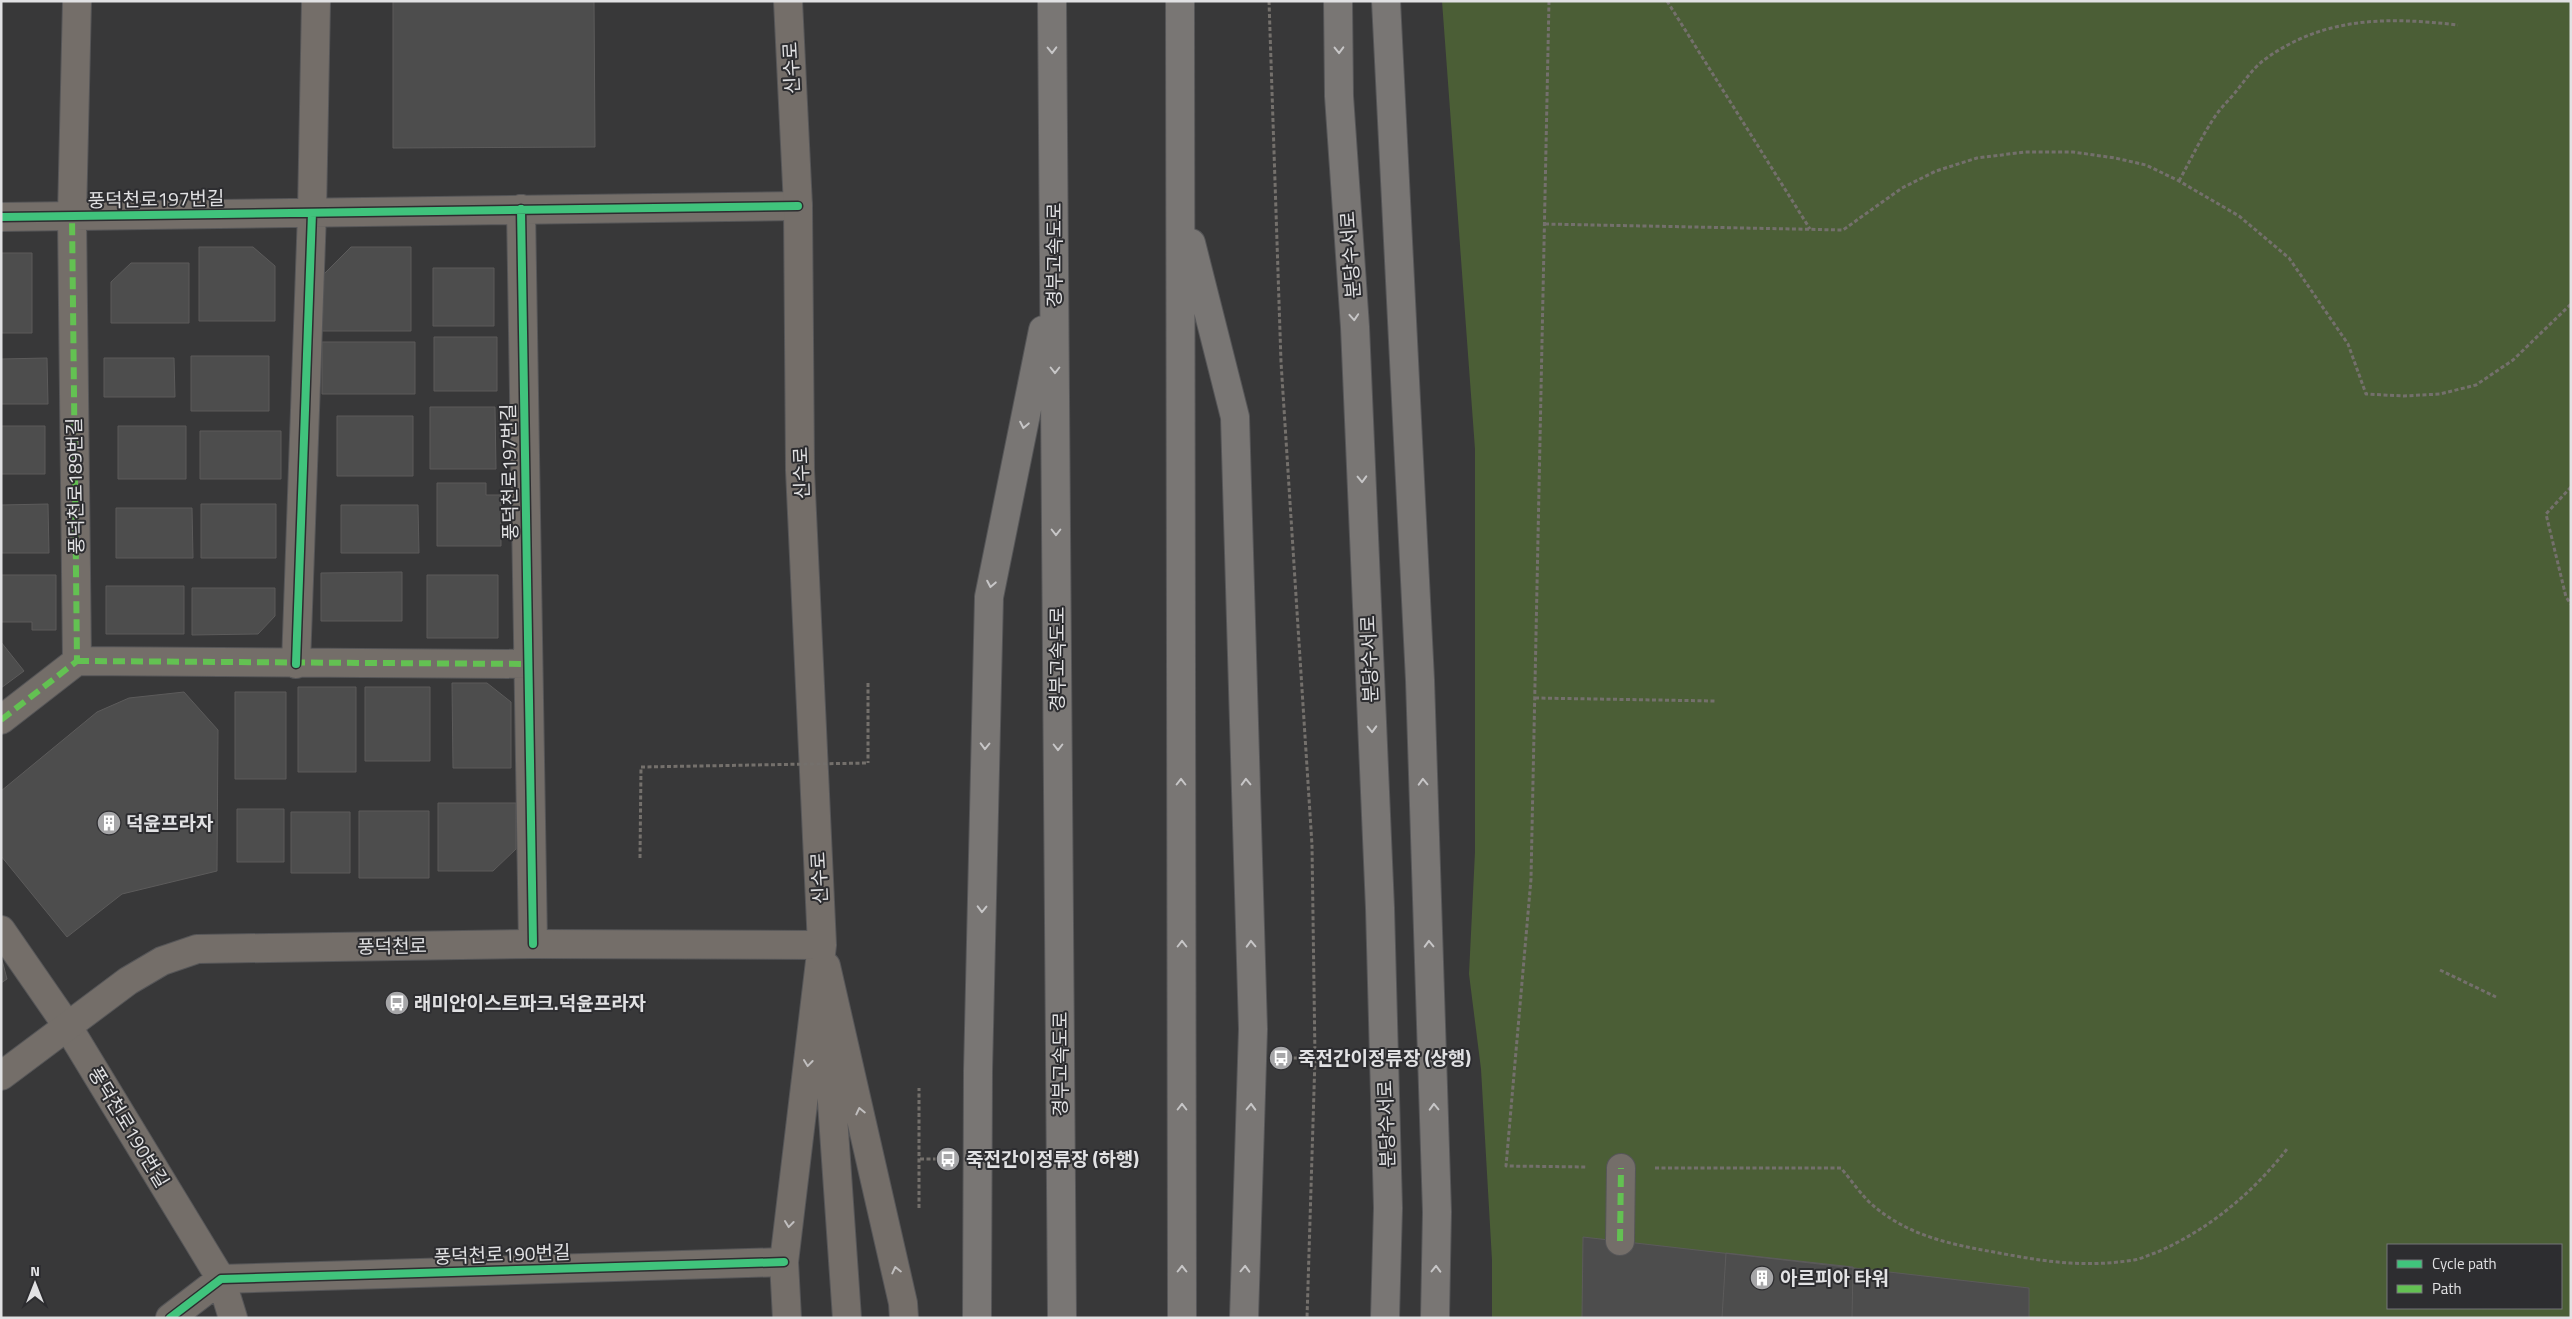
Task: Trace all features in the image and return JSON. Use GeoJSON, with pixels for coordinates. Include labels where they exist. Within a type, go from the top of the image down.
{"type":"FeatureCollection","features":[{"type":"Feature","properties":{"kind":"highway","name":"경부고속도로"},"geometry":{"type":"LineString","coordinates":[[1052,1],[1062,1318]]}},
{"type":"Feature","properties":{"kind":"highway"},"geometry":{"type":"LineString","coordinates":[[1180,1],[1182,1318]]}},
{"type":"Feature","properties":{"kind":"highway","name":"분당수서로"},"geometry":{"type":"LineString","coordinates":[[1338,1],[1339,96],[1355,327],[1380,918],[1388,1208],[1385,1318]]}},
{"type":"Feature","properties":{"kind":"highway"},"geometry":{"type":"LineString","coordinates":[[1386,1],[1420,680],[1437,1212],[1435,1318]]}},
{"type":"Feature","properties":{"kind":"highway"},"geometry":{"type":"LineString","coordinates":[[1181,204],[1235,417],[1253,1030],[1244,1318]]}},
{"type":"Feature","properties":{"kind":"highway"},"geometry":{"type":"LineString","coordinates":[[977,1318],[978,1071],[989,598],[1054,274]]}},
{"type":"Feature","properties":{"kind":"street","name":"풍덕천로189번길"},"geometry":{"type":"LineString","coordinates":[[76,1],[72,216],[77,661]]}},
{"type":"Feature","properties":{"kind":"street"},"geometry":{"type":"LineString","coordinates":[[296,664],[312,213],[316,1]]}},
{"type":"Feature","properties":{"kind":"street","name":"신수로"},"geometry":{"type":"LineString","coordinates":[[787,1318],[784,1262],[822,945],[800,470],[798,206],[788,1]]}},
{"type":"Feature","properties":{"kind":"street"},"geometry":{"type":"LineString","coordinates":[[521,209],[798,206]]}},
{"type":"Feature","properties":{"kind":"street","name":"풍덕천로197번길"},"geometry":{"type":"LineString","coordinates":[[1,217],[521,209],[533,944]]}},
{"type":"Feature","properties":{"kind":"street"},"geometry":{"type":"LineString","coordinates":[[1,720],[77,661],[296,664],[528,664]]}},
{"type":"Feature","properties":{"kind":"street"},"geometry":{"type":"LineString","coordinates":[[1,930],[68,1027]]}},
{"type":"Feature","properties":{"kind":"street","name":"풍덕천로"},"geometry":{"type":"LineString","coordinates":[[1,1076],[128,981],[162,961],[197,950],[533,944],[822,945]]}},
{"type":"Feature","properties":{"kind":"street"},"geometry":{"type":"LineString","coordinates":[[822,945],[847,1318]]}},
{"type":"Feature","properties":{"kind":"street","name":"신수로"},"geometry":{"type":"LineString","coordinates":[[822,945],[901,1293],[904,1318]]}},
{"type":"Feature","properties":{"kind":"street","name":"풍덕천로190번길"},"geometry":{"type":"LineString","coordinates":[[68,1027],[221,1279],[233,1318]]}},
{"type":"Feature","properties":{"kind":"street"},"geometry":{"type":"LineString","coordinates":[[1620,1240],[1621,1168]]}},
{"type":"Feature","properties":{"kind":"street","name":"풍덕천로190번길"},"geometry":{"type":"LineString","coordinates":[[221,1279],[784,1262]]}},
{"type":"Feature","properties":{"kind":"street"},"geometry":{"type":"LineString","coordinates":[[170,1318],[221,1279]]}},
{"type":"Feature","properties":{"kind":"path"},"geometry":{"type":"LineString","coordinates":[[1269,1],[1281,362],[1312,845],[1315,1058],[1307,1318]]}},
{"type":"Feature","properties":{"kind":"path"},"geometry":{"type":"LineString","coordinates":[[1549,1],[1531,879],[1506,1166],[1841,1168],[1875,1207],[1903,1227],[1937,1241],[2055,1264],[2103,1264],[2136,1260],[2170,1246],[2204,1227],[2251,1191],[2287,1149]]}},
{"type":"Feature","properties":{"kind":"path"},"geometry":{"type":"LineString","coordinates":[[1666,1],[1810,230]]}},
{"type":"Feature","properties":{"kind":"path"},"geometry":{"type":"LineString","coordinates":[[2179,181],[2212,120],[2263,61],[2294,42],[2328,27],[2361,22],[2407,19],[2458,24]]}},
{"type":"Feature","properties":{"kind":"path"},"geometry":{"type":"LineString","coordinates":[[1544,224],[1843,230],[1902,188],[1936,171],[1978,158],[2025,152],[2073,152],[2115,158],[2146,166],[2179,181],[2239,216],[2290,258],[2348,344],[2366,394],[2404,396],[2440,394],[2476,385],[2513,360],[2571,304]]}},
{"type":"Feature","properties":{"kind":"path"},"geometry":{"type":"LineString","coordinates":[[2571,487],[2546,514],[2566,598],[2571,604]]}},
{"type":"Feature","properties":{"kind":"path"},"geometry":{"type":"LineString","coordinates":[[640,858],[641,767],[868,763],[868,683]]}},
{"type":"Feature","properties":{"kind":"path"},"geometry":{"type":"LineString","coordinates":[[1535,698],[1715,701]]}},
{"type":"Feature","properties":{"kind":"path"},"geometry":{"type":"LineString","coordinates":[[2440,970],[2496,997]]}},
{"type":"Feature","properties":{"kind":"path"},"geometry":{"type":"LineString","coordinates":[[1281,1058],[1315,1058]]}},
{"type":"Feature","properties":{"kind":"path"},"geometry":{"type":"LineString","coordinates":[[919,1088],[919,1187]]}},
{"type":"Feature","properties":{"kind":"path"},"geometry":{"type":"LineString","coordinates":[[920,1159],[948,1159]]}},
{"type":"Feature","properties":{"kind":"green space"},"geometry":{"type":"Polygon","coordinates":[[[1442,1],[2571,1],[2571,1318],[1492,1318],[1492,1260],[1481,1069],[1469,974],[1475,852],[1475,449],[1442,1]]]}},
{"type":"Feature","properties":{"kind":"building"},"geometry":{"type":"Polygon","coordinates":[[[393,1],[594,1],[595,147],[393,148],[393,1]]]}},
{"type":"Feature","properties":{"kind":"building"},"geometry":{"type":"Polygon","coordinates":[[[199,247],[253,247],[275,266],[275,321],[199,321],[199,247]]]}},
{"type":"Feature","properties":{"kind":"building"},"geometry":{"type":"Polygon","coordinates":[[[351,247],[411,247],[411,331],[322,331],[322,276],[351,247]]]}},
{"type":"Feature","properties":{"kind":"building"},"geometry":{"type":"Polygon","coordinates":[[[1,253],[32,253],[32,333],[1,333],[1,253]]]}},
{"type":"Feature","properties":{"kind":"building"},"geometry":{"type":"Polygon","coordinates":[[[131,263],[189,263],[189,323],[111,323],[111,282],[131,263]]]}},
{"type":"Feature","properties":{"kind":"building"},"geometry":{"type":"Polygon","coordinates":[[[433,268],[494,268],[494,326],[433,326],[433,268]]]}},
{"type":"Feature","properties":{"kind":"building"},"geometry":{"type":"Polygon","coordinates":[[[434,337],[497,337],[497,391],[434,391],[434,337]]]}},
{"type":"Feature","properties":{"kind":"building"},"geometry":{"type":"Polygon","coordinates":[[[322,342],[415,342],[415,394],[322,394],[322,342]]]}},
{"type":"Feature","properties":{"kind":"building"},"geometry":{"type":"Polygon","coordinates":[[[191,356],[269,356],[269,411],[191,411],[191,356]]]}},
{"type":"Feature","properties":{"kind":"building"},"geometry":{"type":"Polygon","coordinates":[[[47,358],[48,404],[1,404],[1,359],[47,358]]]}},
{"type":"Feature","properties":{"kind":"building"},"geometry":{"type":"Polygon","coordinates":[[[104,358],[174,358],[175,397],[104,397],[104,358]]]}},
{"type":"Feature","properties":{"kind":"building"},"geometry":{"type":"Polygon","coordinates":[[[430,407],[495,407],[496,469],[430,469],[430,407]]]}},
{"type":"Feature","properties":{"kind":"building"},"geometry":{"type":"Polygon","coordinates":[[[337,416],[413,416],[413,476],[337,476],[337,416]]]}},
{"type":"Feature","properties":{"kind":"building"},"geometry":{"type":"Polygon","coordinates":[[[1,426],[45,426],[45,474],[1,474],[1,426]]]}},
{"type":"Feature","properties":{"kind":"building"},"geometry":{"type":"Polygon","coordinates":[[[118,426],[186,426],[186,479],[118,479],[118,426]]]}},
{"type":"Feature","properties":{"kind":"building"},"geometry":{"type":"Polygon","coordinates":[[[200,431],[281,431],[281,479],[200,479],[200,431]]]}},
{"type":"Feature","properties":{"kind":"building"},"geometry":{"type":"Polygon","coordinates":[[[437,483],[486,483],[486,495],[501,495],[501,546],[437,546],[437,483]]]}},
{"type":"Feature","properties":{"kind":"building"},"geometry":{"type":"Polygon","coordinates":[[[48,504],[49,553],[1,553],[1,505],[48,504]]]}},
{"type":"Feature","properties":{"kind":"building"},"geometry":{"type":"Polygon","coordinates":[[[201,504],[276,504],[276,558],[201,558],[201,504]]]}},
{"type":"Feature","properties":{"kind":"building"},"geometry":{"type":"Polygon","coordinates":[[[341,505],[418,505],[419,553],[341,553],[341,505]]]}},
{"type":"Feature","properties":{"kind":"building"},"geometry":{"type":"Polygon","coordinates":[[[116,508],[192,508],[193,558],[116,558],[116,508]]]}},
{"type":"Feature","properties":{"kind":"building"},"geometry":{"type":"Polygon","coordinates":[[[402,572],[402,621],[321,621],[321,573],[402,572]]]}},
{"type":"Feature","properties":{"kind":"building"},"geometry":{"type":"Polygon","coordinates":[[[1,575],[56,575],[56,630],[32,630],[32,622],[1,622],[1,575]]]}},
{"type":"Feature","properties":{"kind":"building"},"geometry":{"type":"Polygon","coordinates":[[[427,575],[498,575],[498,638],[427,638],[427,575]]]}},
{"type":"Feature","properties":{"kind":"building"},"geometry":{"type":"Polygon","coordinates":[[[106,586],[184,586],[184,634],[106,634],[106,586]]]}},
{"type":"Feature","properties":{"kind":"building"},"geometry":{"type":"Polygon","coordinates":[[[192,588],[275,588],[275,616],[258,634],[192,635],[192,588]]]}},
{"type":"Feature","properties":{"kind":"building"},"geometry":{"type":"Polygon","coordinates":[[[1,642],[24,671],[1,688],[1,642]]]}},
{"type":"Feature","properties":{"kind":"building"},"geometry":{"type":"Polygon","coordinates":[[[452,683],[487,683],[511,702],[511,768],[453,768],[452,683]]]}},
{"type":"Feature","properties":{"kind":"building"},"geometry":{"type":"Polygon","coordinates":[[[298,687],[356,687],[356,772],[298,772],[298,687]]]}},
{"type":"Feature","properties":{"kind":"building"},"geometry":{"type":"Polygon","coordinates":[[[365,687],[430,687],[430,761],[365,761],[365,687]]]}},
{"type":"Feature","properties":{"kind":"building","name":"덕윤프라자"},"geometry":{"type":"Polygon","coordinates":[[[184,692],[218,730],[217,871],[122,894],[67,937],[1,856],[1,791],[97,712],[129,698],[184,692]]]}},
{"type":"Feature","properties":{"kind":"building"},"geometry":{"type":"Polygon","coordinates":[[[235,692],[286,692],[286,779],[235,779],[235,692]]]}},
{"type":"Feature","properties":{"kind":"building"},"geometry":{"type":"Polygon","coordinates":[[[438,803],[516,803],[516,849],[493,871],[438,871],[438,803]]]}},
{"type":"Feature","properties":{"kind":"building"},"geometry":{"type":"Polygon","coordinates":[[[237,809],[284,809],[284,862],[237,862],[237,809]]]}},
{"type":"Feature","properties":{"kind":"building"},"geometry":{"type":"Polygon","coordinates":[[[359,811],[429,811],[429,878],[359,878],[359,811]]]}},
{"type":"Feature","properties":{"kind":"building"},"geometry":{"type":"Polygon","coordinates":[[[291,812],[350,812],[350,873],[291,873],[291,812]]]}},
{"type":"Feature","properties":{"kind":"building"},"geometry":{"type":"Polygon","coordinates":[[[1,956],[7,979],[1,983],[1,956]]]}},
{"type":"Feature","properties":{"kind":"building","name":"아르피아 타워"},"geometry":{"type":"Polygon","coordinates":[[[1583,1237],[2029,1288],[2029,1318],[1582,1318],[1583,1237]]]}},
{"type":"Feature","properties":{"kind":"building"},"geometry":{"type":"Polygon","coordinates":[[[1726,1253],[1853,1267],[1852,1318],[1722,1318],[1726,1253]]]}},
{"type":"Feature","properties":{"kind":"marked path"},"geometry":{"type":"LineString","coordinates":[[1,720],[77,661],[72,216]]}},
{"type":"Feature","properties":{"kind":"marked path"},"geometry":{"type":"LineString","coordinates":[[77,661],[528,664]]}},
{"type":"Feature","properties":{"kind":"marked path"},"geometry":{"type":"LineString","coordinates":[[1620,1241],[1621,1168]]}},
{"type":"Feature","properties":{"kind":"cycle path"},"geometry":{"type":"LineString","coordinates":[[1,217],[798,206]]}},
{"type":"Feature","properties":{"kind":"cycle path"},"geometry":{"type":"LineString","coordinates":[[521,209],[533,944]]}},
{"type":"Feature","properties":{"kind":"cycle path"},"geometry":{"type":"LineString","coordinates":[[296,664],[312,213]]}},
{"type":"Feature","properties":{"kind":"cycle path"},"geometry":{"type":"LineString","coordinates":[[170,1318],[221,1279],[784,1262]]}},
{"type":"Feature","properties":{"kind":"place","name":"덕윤프라자"},"geometry":{"type":"Point","coordinates":[109,823]}},
{"type":"Feature","properties":{"kind":"place","name":"래미안이스트파크.덕윤프라자"},"geometry":{"type":"Point","coordinates":[397,1003]}},
{"type":"Feature","properties":{"kind":"place","name":"죽전간이정류장 (상행)"},"geometry":{"type":"Point","coordinates":[1281,1058]}},
{"type":"Feature","properties":{"kind":"place","name":"죽전간이정류장 (하행)"},"geometry":{"type":"Point","coordinates":[948,1159]}},
{"type":"Feature","properties":{"kind":"place","name":"아르피아 타워"},"geometry":{"type":"Point","coordinates":[1762,1278]}}]}
